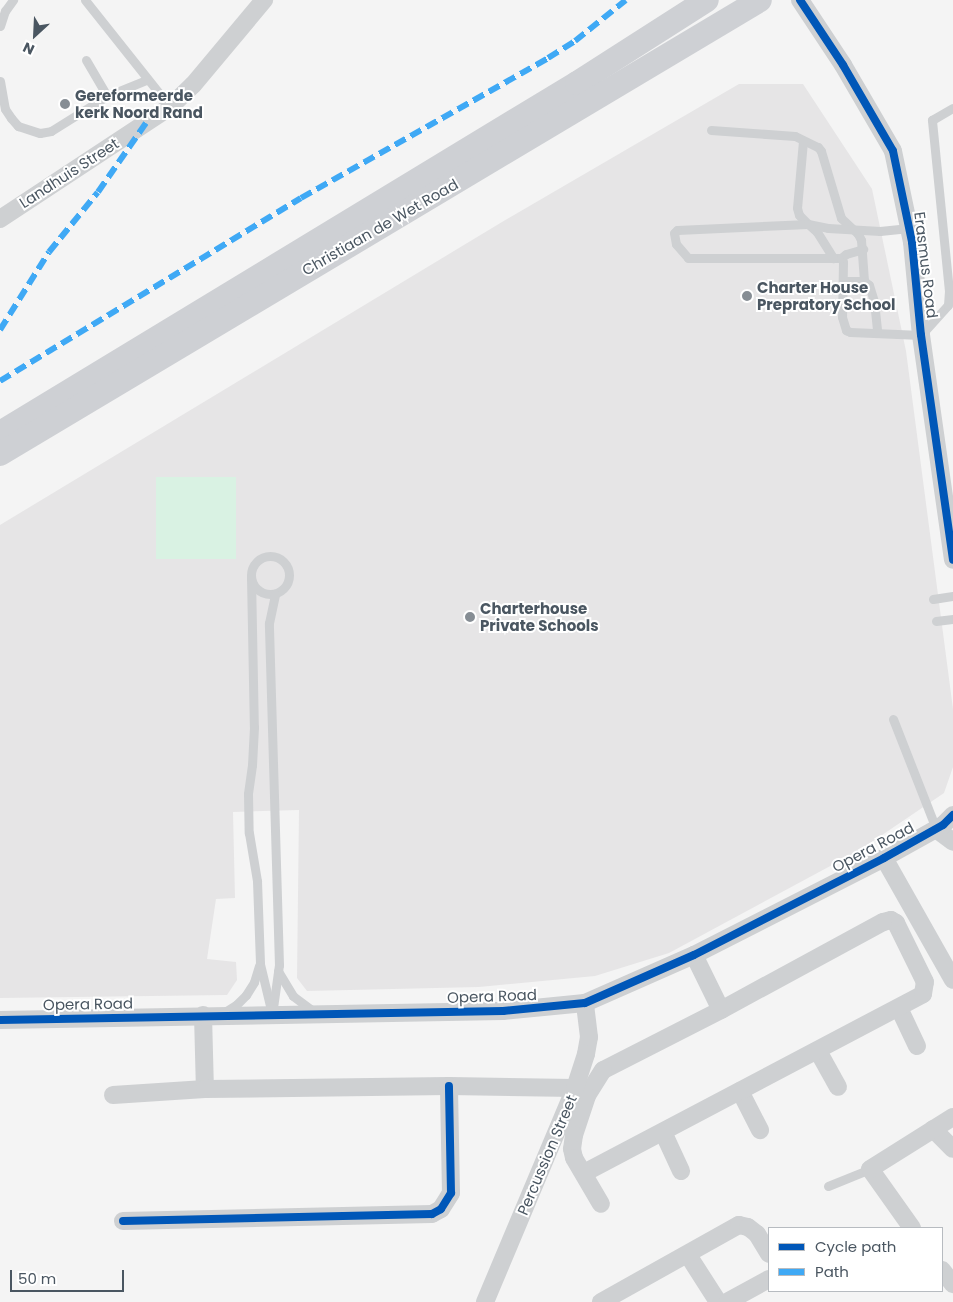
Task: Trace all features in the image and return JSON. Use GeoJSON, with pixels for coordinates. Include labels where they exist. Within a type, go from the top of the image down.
{"type":"FeatureCollection","features":[{"type":"Feature","properties":{"kind":"main road","name":"Christiaan de Wet Road"},"geometry":{"type":"LineString","coordinates":[[0,433],[577,83],[707,0]]}},
{"type":"Feature","properties":{"kind":"main road","name":"Christiaan de Wet Road"},"geometry":{"type":"LineString","coordinates":[[0,454],[760,0]]}},
{"type":"Feature","properties":{"kind":"street","name":"Landhuis Street"},"geometry":{"type":"LineString","coordinates":[[0,219],[170,108],[193,85],[264,0]]}},
{"type":"Feature","properties":{"kind":"street","name":"Erasmus Road"},"geometry":{"type":"LineString","coordinates":[[800,0],[843,64],[893,151],[909,228],[921,335],[953,560]]}},
{"type":"Feature","properties":{"kind":"street"},"geometry":{"type":"LineString","coordinates":[[946,823],[953,842]]}},
{"type":"Feature","properties":{"kind":"street","name":"Opera Road"},"geometry":{"type":"LineString","coordinates":[[0,1020],[503,1011],[585,1003],[694,955],[884,858],[946,823]]}},
{"type":"Feature","properties":{"kind":"street"},"geometry":{"type":"LineString","coordinates":[[884,858],[953,980]]}},
{"type":"Feature","properties":{"kind":"street"},"geometry":{"type":"LineString","coordinates":[[584,1173],[923,994],[925,982],[896,923],[891,920],[883,922],[721,1010],[603,1070],[587,1096],[574,1135],[574,1158],[601,1204]]}},
{"type":"Feature","properties":{"kind":"street"},"geometry":{"type":"LineString","coordinates":[[694,955],[721,1010]]}},
{"type":"Feature","properties":{"kind":"street","name":"Percussion Street"},"geometry":{"type":"LineString","coordinates":[[485,1302],[575,1088],[586,1054],[589,1037],[585,1003]]}},
{"type":"Feature","properties":{"kind":"street"},"geometry":{"type":"LineString","coordinates":[[899,1008],[917,1046]]}},
{"type":"Feature","properties":{"kind":"street"},"geometry":{"type":"LineString","coordinates":[[203,1015],[205,1089]]}},
{"type":"Feature","properties":{"kind":"street"},"geometry":{"type":"LineString","coordinates":[[818,1051],[838,1087]]}},
{"type":"Feature","properties":{"kind":"street"},"geometry":{"type":"LineString","coordinates":[[113,1095],[205,1089],[449,1086],[575,1088]]}},
{"type":"Feature","properties":{"kind":"street"},"geometry":{"type":"LineString","coordinates":[[123,1221],[432,1214],[441,1209],[452,1193],[449,1086]]}},
{"type":"Feature","properties":{"kind":"street"},"geometry":{"type":"LineString","coordinates":[[740,1091],[760,1130]]}},
{"type":"Feature","properties":{"kind":"street"},"geometry":{"type":"LineString","coordinates":[[907,1226],[870,1169],[953,1117]]}},
{"type":"Feature","properties":{"kind":"street"},"geometry":{"type":"LineString","coordinates":[[933,1129],[953,1149]]}},
{"type":"Feature","properties":{"kind":"street"},"geometry":{"type":"LineString","coordinates":[[663,1132],[681,1171]]}},
{"type":"Feature","properties":{"kind":"street"},"geometry":{"type":"LineString","coordinates":[[601,1302],[739,1225],[748,1227],[757,1234],[768,1252]]}},
{"type":"Feature","properties":{"kind":"street"},"geometry":{"type":"LineString","coordinates":[[688,1255],[718,1302]]}},
{"type":"Feature","properties":{"kind":"street"},"geometry":{"type":"LineString","coordinates":[[943,1271],[953,1284]]}},
{"type":"Feature","properties":{"kind":"street"},"geometry":{"type":"LineString","coordinates":[[727,1302],[768,1280]]}},
{"type":"Feature","properties":{"kind":"lane"},"geometry":{"type":"LineString","coordinates":[[0,26],[5,11],[13,0]]}},
{"type":"Feature","properties":{"kind":"lane"},"geometry":{"type":"LineString","coordinates":[[85,0],[146,80],[170,108]]}},
{"type":"Feature","properties":{"kind":"lane"},"geometry":{"type":"LineString","coordinates":[[86,60],[108,96]]}},
{"type":"Feature","properties":{"kind":"lane"},"geometry":{"type":"LineString","coordinates":[[0,81],[5,109],[11,118],[18,126],[40,133],[51,131],[108,96],[146,80]]}},
{"type":"Feature","properties":{"kind":"lane"},"geometry":{"type":"LineString","coordinates":[[802,141],[797,208],[799,215],[817,232],[837,258],[843,281],[842,317],[846,330],[850,332],[921,335],[948,305],[949,291],[932,120],[953,108]]}},
{"type":"Feature","properties":{"kind":"lane"},"geometry":{"type":"LineString","coordinates":[[711,130],[795,136],[802,141],[813,144],[821,151],[841,218],[858,234],[862,249],[864,281]]}},
{"type":"Feature","properties":{"kind":"lane"},"geometry":{"type":"LineString","coordinates":[[862,249],[837,258],[688,258],[680,251],[674,238],[677,230],[683,229],[808,224],[880,231],[909,228]]}},
{"type":"Feature","properties":{"kind":"lane"},"geometry":{"type":"LineString","coordinates":[[843,281],[864,281],[869,285],[874,301],[877,332]]}},
{"type":"Feature","properties":{"kind":"lane"},"geometry":{"type":"LineString","coordinates":[[251,577],[253,583],[262,592],[275,594],[285,588],[290,576],[283,560],[271,556],[259,559],[251,570],[251,577],[254,727],[248,794],[249,833],[257,881],[260,964],[272,1014]]}},
{"type":"Feature","properties":{"kind":"lane"},"geometry":{"type":"LineString","coordinates":[[272,1014],[278,972],[269,623],[275,594]]}},
{"type":"Feature","properties":{"kind":"lane"},"geometry":{"type":"LineString","coordinates":[[933,598],[953,596]]}},
{"type":"Feature","properties":{"kind":"lane"},"geometry":{"type":"LineString","coordinates":[[936,621],[953,619]]}},
{"type":"Feature","properties":{"kind":"lane"},"geometry":{"type":"LineString","coordinates":[[893,719],[946,823]]}},
{"type":"Feature","properties":{"kind":"lane"},"geometry":{"type":"LineString","coordinates":[[220,1015],[236,1005],[246,995],[254,982],[260,964]]}},
{"type":"Feature","properties":{"kind":"lane"},"geometry":{"type":"LineString","coordinates":[[278,972],[293,996],[316,1013]]}},
{"type":"Feature","properties":{"kind":"lane"},"geometry":{"type":"LineString","coordinates":[[828,1186],[870,1169]]}},
{"type":"Feature","properties":{"kind":"shaded area","name":"Charterhouse Private Schools"},"geometry":{"type":"Polygon","coordinates":[[[739,84],[803,84],[872,189],[906,351],[953,709],[953,767],[944,793],[860,850],[669,953],[595,976],[479,987],[307,991],[297,978],[299,810],[233,812],[235,898],[216,899],[207,959],[236,962],[237,980],[227,995],[0,998],[0,525],[502,222],[739,84]]]}},
{"type":"Feature","properties":{"kind":"green space"},"geometry":{"type":"Polygon","coordinates":[[[156,477],[236,477],[236,559],[156,559],[156,477]]]}},
{"type":"Feature","properties":{"kind":"marked path"},"geometry":{"type":"LineString","coordinates":[[0,381],[301,198],[548,58],[575,41],[626,0]]}},
{"type":"Feature","properties":{"kind":"marked path"},"geometry":{"type":"LineString","coordinates":[[0,330],[49,252],[98,192],[146,123]]}},
{"type":"Feature","properties":{"kind":"cycle path"},"geometry":{"type":"LineString","coordinates":[[800,0],[843,65],[893,151],[912,242],[921,335],[953,560]]}},
{"type":"Feature","properties":{"kind":"cycle path"},"geometry":{"type":"LineString","coordinates":[[0,1020],[503,1011],[585,1003],[694,955],[884,858],[943,825],[953,815]]}},
{"type":"Feature","properties":{"kind":"cycle path"},"geometry":{"type":"LineString","coordinates":[[123,1221],[432,1214],[441,1209],[451,1193],[449,1086]]}},
{"type":"Feature","properties":{"kind":"place","name":"Gereformeerde kerk Noord Rand"},"geometry":{"type":"Point","coordinates":[65,104]}},
{"type":"Feature","properties":{"kind":"place","name":"Charter House Prepratory School"},"geometry":{"type":"Point","coordinates":[747,296]}},
{"type":"Feature","properties":{"kind":"place","name":"Charterhouse Private Schools"},"geometry":{"type":"Point","coordinates":[470,617]}}]}
